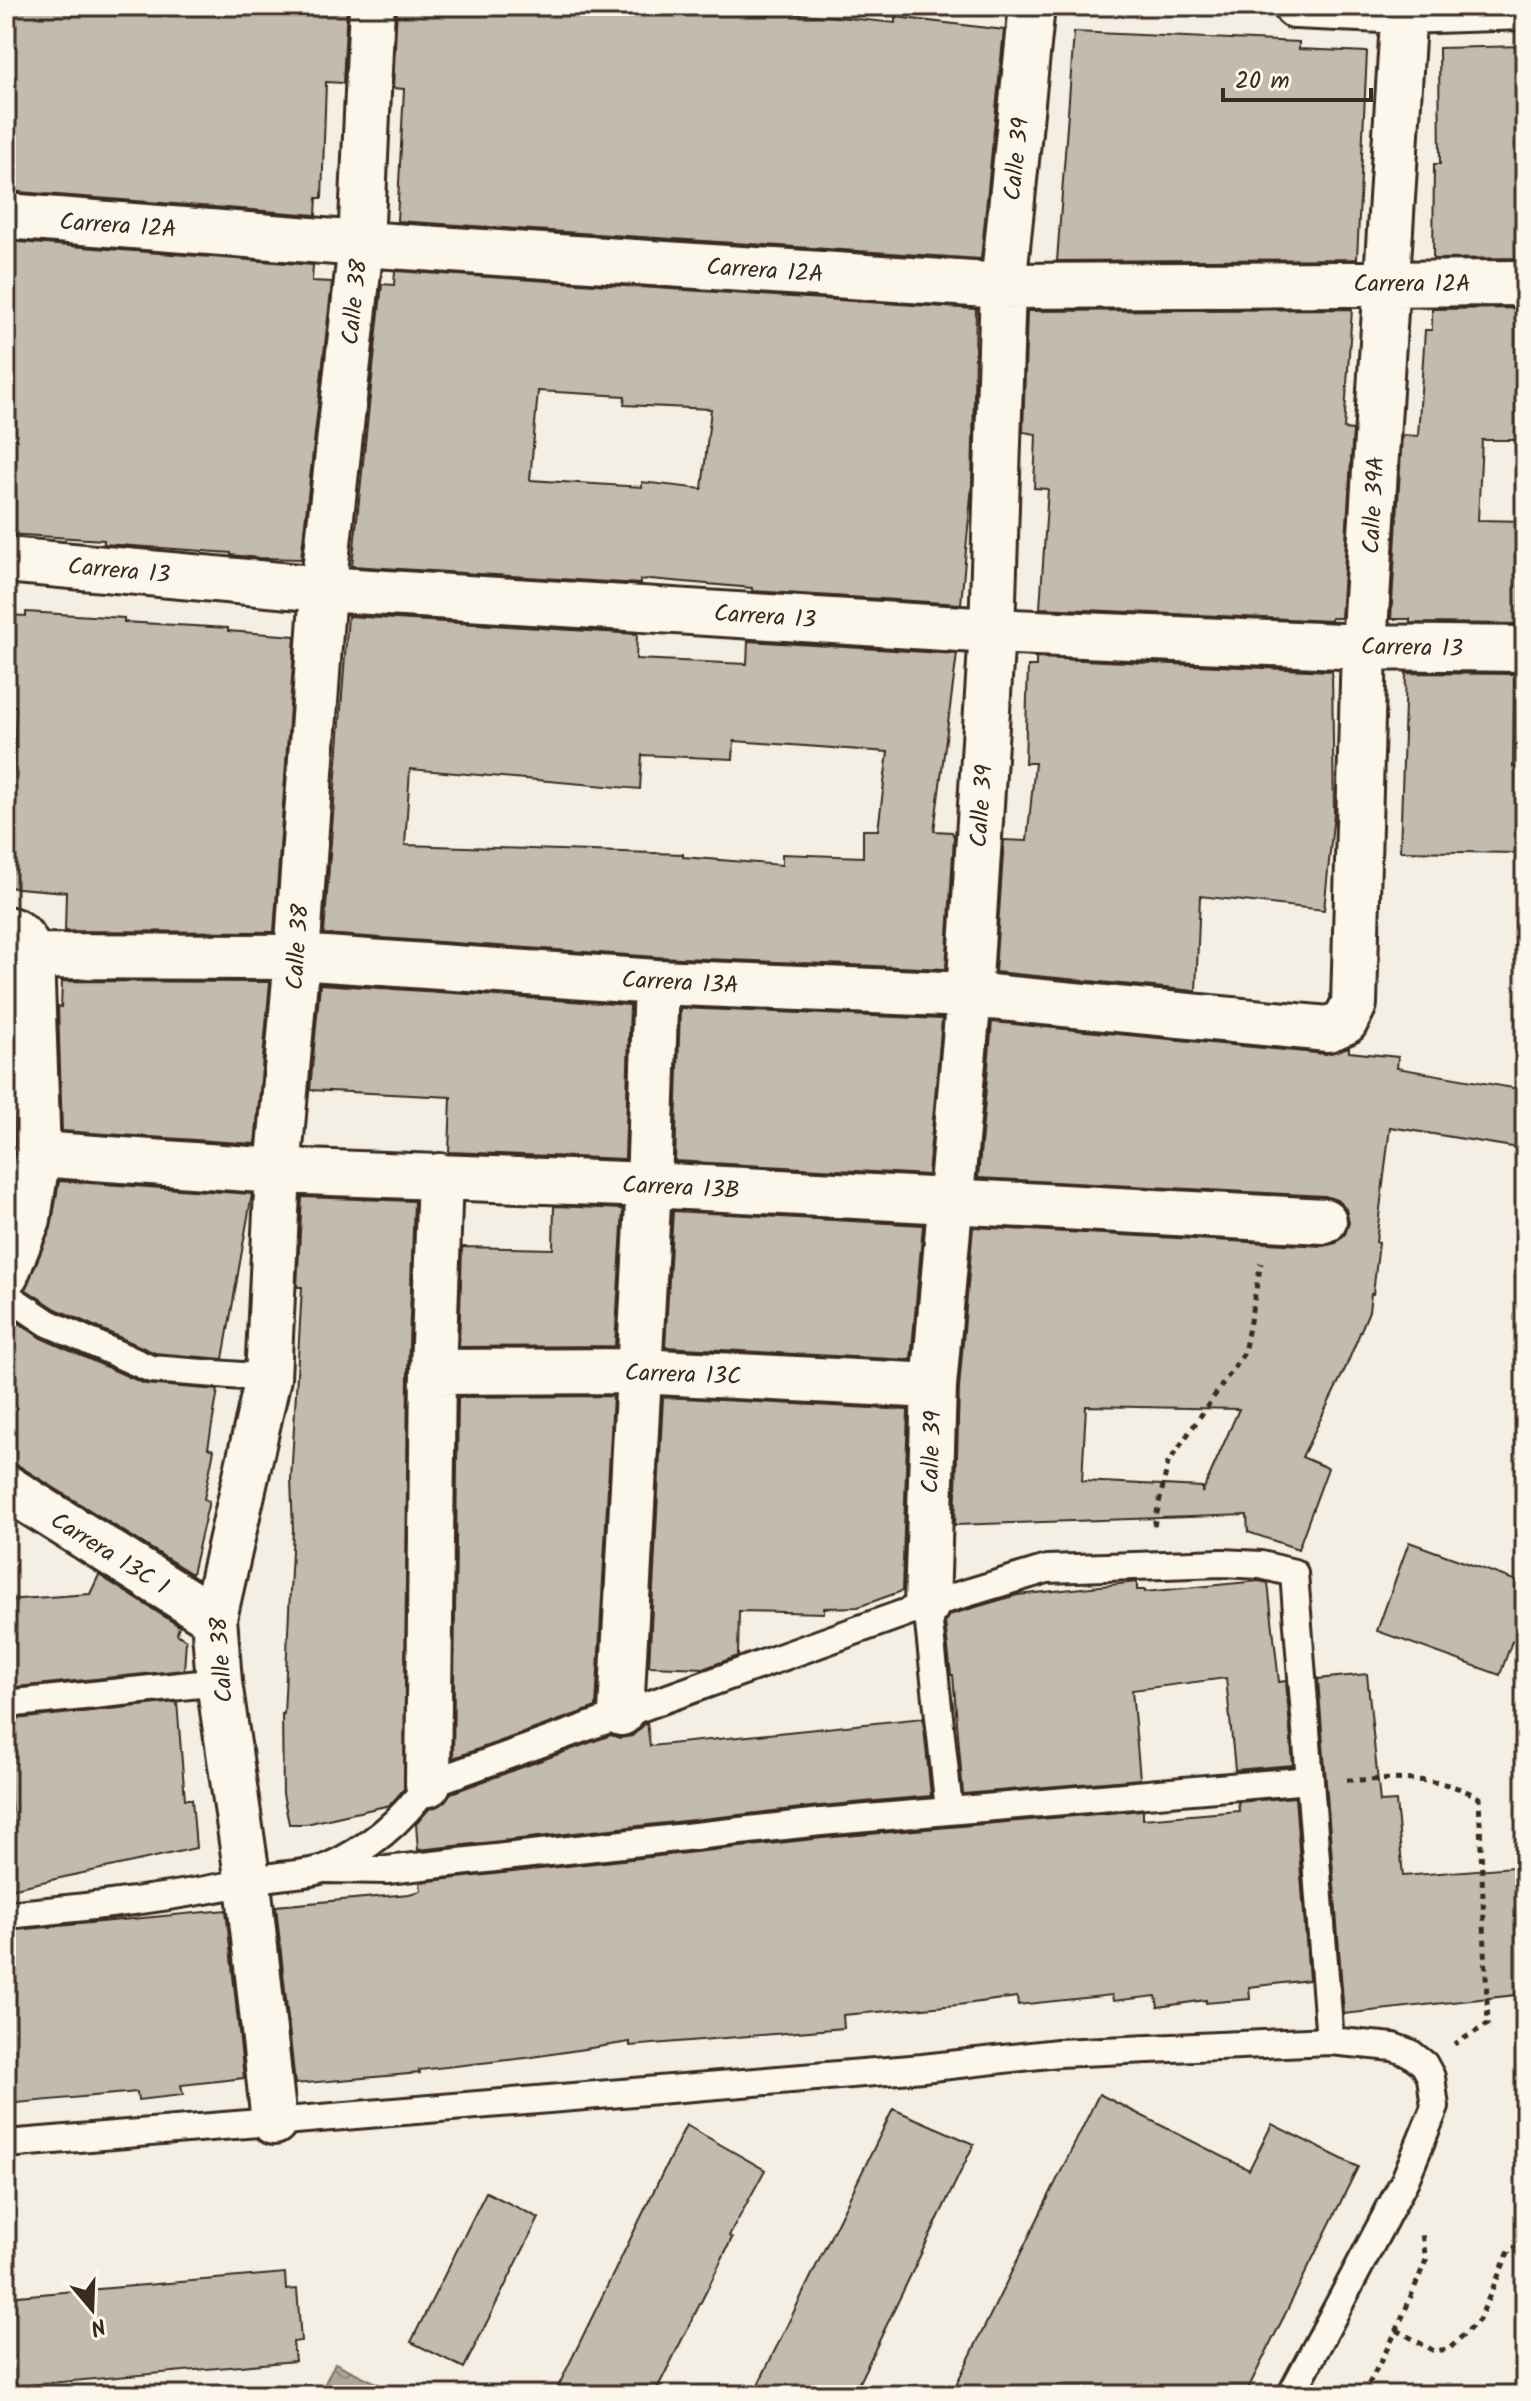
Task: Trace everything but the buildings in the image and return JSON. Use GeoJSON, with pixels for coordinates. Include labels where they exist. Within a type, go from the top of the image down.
{"type":"FeatureCollection","features":[{"type":"Feature","properties":{"kind":"street","name":"Calle 38"},"geometry":{"type":"LineString","coordinates":[[274,2122],[248,1883],[219,1682],[214,1618],[268,1378],[278,1171],[297,957],[323,589],[361,244],[372,6]]}},
{"type":"Feature","properties":{"kind":"street","name":"Calle 39"},"geometry":{"type":"LineString","coordinates":[[927,1605],[934,1386],[969,995],[992,631],[1003,286],[1032,6]]}},
{"type":"Feature","properties":{"kind":"street"},"geometry":{"type":"LineString","coordinates":[[1296,6],[1525,7]]}},
{"type":"Feature","properties":{"kind":"street","name":"Calle 39A"},"geometry":{"type":"LineString","coordinates":[[1354,1004],[1364,647],[1404,8]]}},
{"type":"Feature","properties":{"kind":"street","name":"Carrera 12A"},"geometry":{"type":"LineString","coordinates":[[6,216],[361,244],[1003,286],[1525,283]]}},
{"type":"Feature","properties":{"kind":"street","name":"Carrera 13"},"geometry":{"type":"LineString","coordinates":[[6,560],[323,589],[992,631],[1364,647],[1525,649]]}},
{"type":"Feature","properties":{"kind":"street"},"geometry":{"type":"LineString","coordinates":[[6,1274],[28,1219],[38,1154],[18,942]]}},
{"type":"Feature","properties":{"kind":"street","name":"Carrera 13A"},"geometry":{"type":"LineString","coordinates":[[18,942],[297,957],[656,982],[969,995],[1328,1029],[1345,1022],[1354,1004]]}},
{"type":"Feature","properties":{"kind":"street"},"geometry":{"type":"LineString","coordinates":[[621,1713],[649,1185],[656,982]]}},
{"type":"Feature","properties":{"kind":"street","name":"Carrera 13B"},"geometry":{"type":"LineString","coordinates":[[38,1154],[278,1171],[649,1185],[1324,1221]]}},
{"type":"Feature","properties":{"kind":"street"},"geometry":{"type":"LineString","coordinates":[[428,1784],[433,1372],[440,1176]]}},
{"type":"Feature","properties":{"kind":"street","name":"Carrera 13C"},"geometry":{"type":"LineString","coordinates":[[433,1372],[637,1371],[934,1386]]}},
{"type":"Feature","properties":{"kind":"street","name":"Carrera 13C 1"},"geometry":{"type":"LineString","coordinates":[[6,1487],[214,1618]]}},
{"type":"Feature","properties":{"kind":"lane"},"geometry":{"type":"LineString","coordinates":[[6,1295],[48,1323],[151,1369],[268,1378]]}},
{"type":"Feature","properties":{"kind":"lane"},"geometry":{"type":"LineString","coordinates":[[323,1869],[385,1833],[412,1807],[428,1784],[927,1605],[1047,1569],[1261,1565],[1294,1573],[1330,2041]]}},
{"type":"Feature","properties":{"kind":"lane"},"geometry":{"type":"LineString","coordinates":[[927,1605],[949,1810]]}},
{"type":"Feature","properties":{"kind":"lane"},"geometry":{"type":"LineString","coordinates":[[6,1704],[219,1682]]}},
{"type":"Feature","properties":{"kind":"lane"},"geometry":{"type":"LineString","coordinates":[[6,1915],[88,1907],[323,1869],[387,1870],[821,1822],[1310,1780]]}},
{"type":"Feature","properties":{"kind":"lane"},"geometry":{"type":"LineString","coordinates":[[6,2144],[907,2069],[1058,2053],[1330,2041],[1393,2047],[1410,2053],[1424,2064],[1431,2077],[1435,2107],[1405,2180],[1291,2395]]}},
{"type":"Feature","properties":{"kind":"path"},"geometry":{"type":"LineString","coordinates":[[1145,1566],[1168,1463],[1244,1353],[1258,1289],[1267,1218]]}},
{"type":"Feature","properties":{"kind":"path"},"geometry":{"type":"LineString","coordinates":[[1310,1780],[1427,1781],[1460,1786],[1479,1798],[1488,2024],[1424,2064]]}},
{"type":"Feature","properties":{"kind":"path"},"geometry":{"type":"LineString","coordinates":[[1363,2395],[1397,2330],[1426,2260],[1418,2214],[1405,2180]]}},
{"type":"Feature","properties":{"kind":"path"},"geometry":{"type":"LineString","coordinates":[[1397,2330],[1434,2351],[1449,2349],[1479,2320],[1510,2249],[1525,2245]]}},
{"type":"Feature","properties":{"kind":"water"},"geometry":{"type":"Polygon","coordinates":[[[335,2363],[401,2395],[319,2395],[335,2363]]]}}]}
